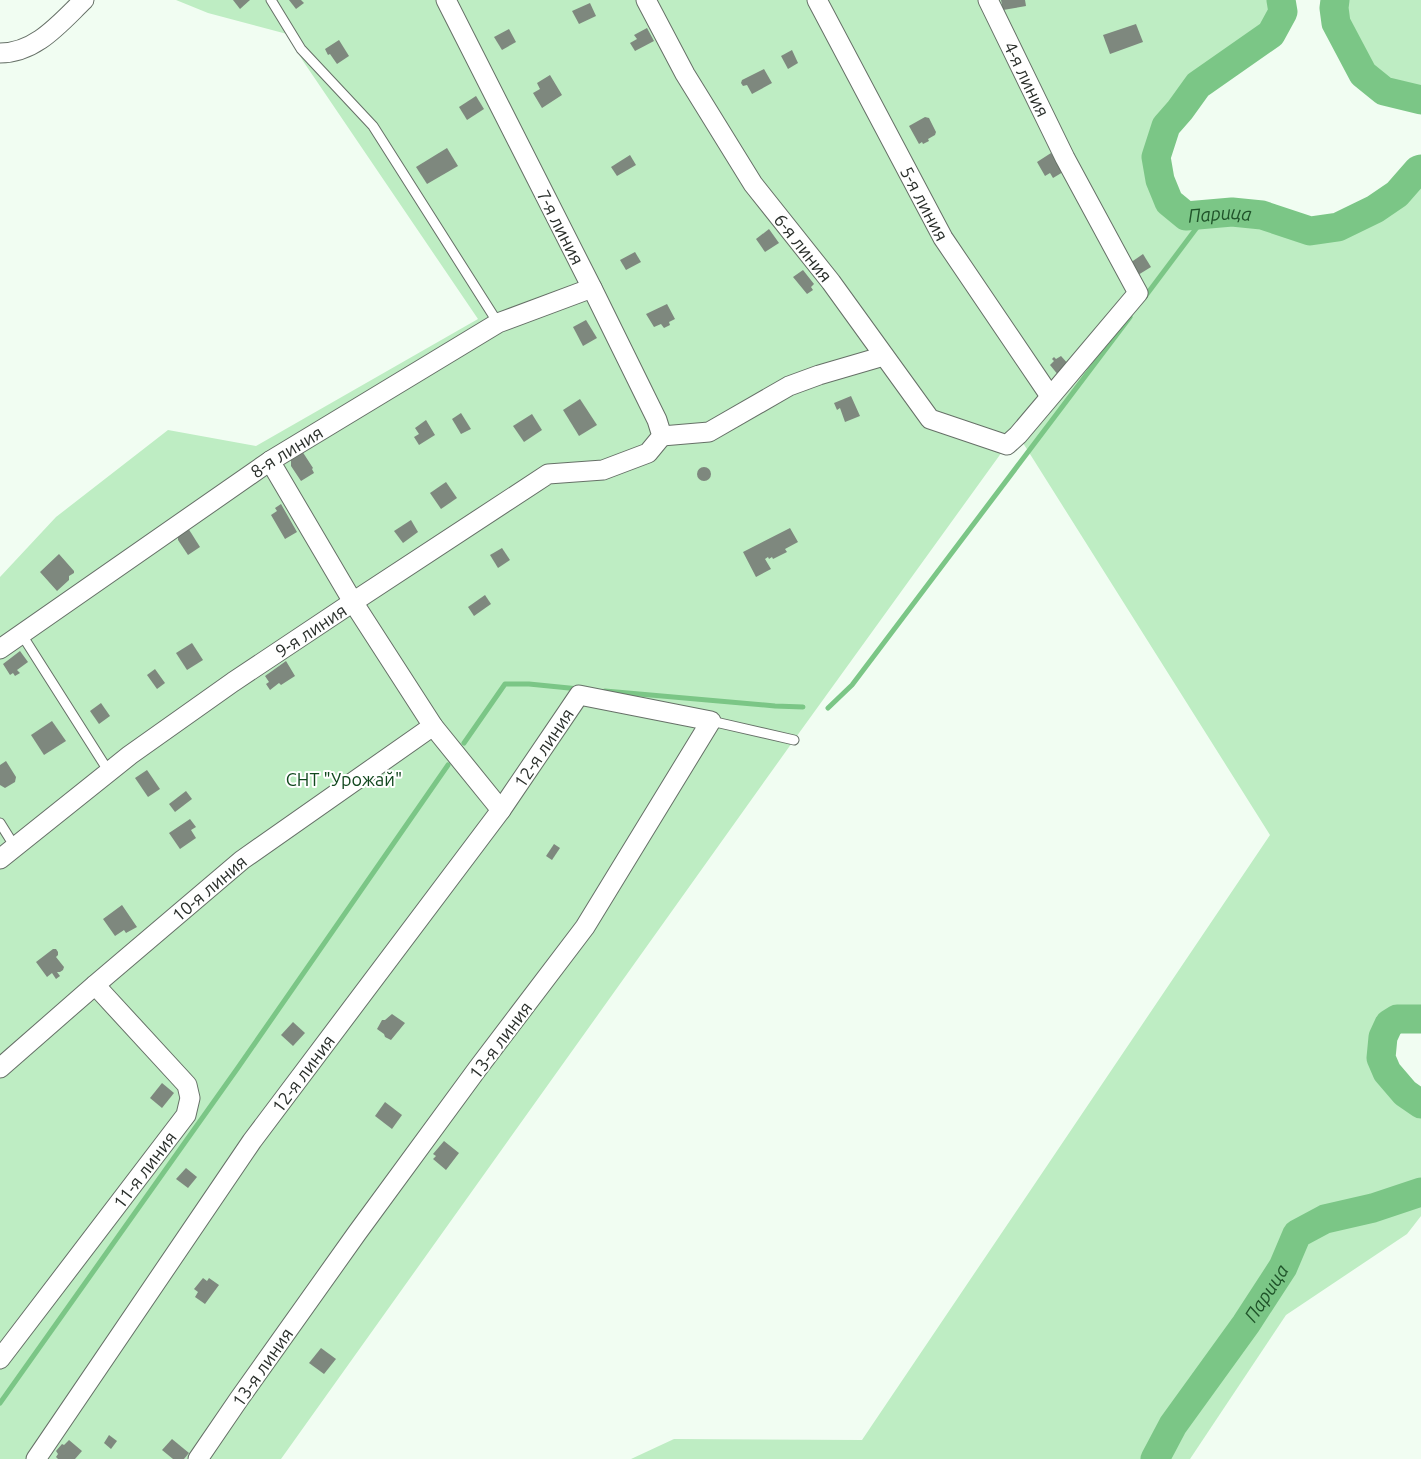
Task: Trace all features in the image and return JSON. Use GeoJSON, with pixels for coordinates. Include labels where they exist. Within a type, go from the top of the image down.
{"type":"FeatureCollection","features":[{"type":"Feature","properties":{"kind":"street"},"geometry":{"type":"LineString","coordinates":[[0,53],[28,47],[48,34],[84,0]]}},
{"type":"Feature","properties":{"kind":"street","name":"7-я линия"},"geometry":{"type":"LineString","coordinates":[[446,0],[592,288],[657,420],[662,436]]}},
{"type":"Feature","properties":{"kind":"street","name":"6-я линия"},"geometry":{"type":"LineString","coordinates":[[646,0],[685,74],[753,184],[831,282],[930,419],[1007,445],[1050,396]]}},
{"type":"Feature","properties":{"kind":"street","name":"5-я линия"},"geometry":{"type":"LineString","coordinates":[[817,0],[943,238],[1050,396]]}},
{"type":"Feature","properties":{"kind":"street","name":"4-я линия"},"geometry":{"type":"LineString","coordinates":[[988,0],[1065,158],[1138,293],[1050,396]]}},
{"type":"Feature","properties":{"kind":"street","name":"8-я линия"},"geometry":{"type":"LineString","coordinates":[[0,650],[270,461],[498,323],[592,288]]}},
{"type":"Feature","properties":{"kind":"street"},"geometry":{"type":"LineString","coordinates":[[662,436],[709,432],[790,386],[819,375],[884,356]]}},
{"type":"Feature","properties":{"kind":"street","name":"9-я линия"},"geometry":{"type":"LineString","coordinates":[[0,859],[130,755],[233,682],[548,474],[604,470],[648,454],[662,436]]}},
{"type":"Feature","properties":{"kind":"street"},"geometry":{"type":"LineString","coordinates":[[270,461],[352,602],[433,726],[501,810]]}},
{"type":"Feature","properties":{"kind":"street","name":"12-я линия"},"geometry":{"type":"LineString","coordinates":[[36,1459],[252,1141],[501,810],[579,695],[711,721]]}},
{"type":"Feature","properties":{"kind":"street","name":"13-я линия"},"geometry":{"type":"LineString","coordinates":[[198,1459],[357,1233],[585,927],[711,721]]}},
{"type":"Feature","properties":{"kind":"street","name":"10-я линия"},"geometry":{"type":"LineString","coordinates":[[0,1068],[242,860],[433,726]]}},
{"type":"Feature","properties":{"kind":"street","name":"11-я линия"},"geometry":{"type":"LineString","coordinates":[[0,1359],[186,1114],[190,1098],[187,1085],[95,985]]}},
{"type":"Feature","properties":{"kind":"lane"},"geometry":{"type":"LineString","coordinates":[[270,0],[300,48],[373,126],[498,323]]}},
{"type":"Feature","properties":{"kind":"lane"},"geometry":{"type":"LineString","coordinates":[[22,635],[109,772]]}},
{"type":"Feature","properties":{"kind":"lane"},"geometry":{"type":"LineString","coordinates":[[711,721],[794,740]]}},
{"type":"Feature","properties":{"kind":"lane"},"geometry":{"type":"LineString","coordinates":[[0,823],[15,847]]}},
{"type":"Feature","properties":{"kind":"green space","name":"СНТ \"Урожай\""},"geometry":{"type":"Polygon","coordinates":[[[176,0],[1281,0],[1283,12],[1271,34],[1198,85],[1166,126],[1156,157],[1160,180],[1169,202],[1185,216],[1232,212],[1262,215],[1310,231],[1338,227],[1375,209],[1397,194],[1421,169],[1421,1019],[1397,1019],[1389,1024],[1383,1037],[1381,1058],[1387,1072],[1405,1093],[1421,1104],[1421,1216],[1407,1234],[1286,1315],[1190,1459],[631,1459],[674,1439],[862,1440],[1270,835],[1018,435],[1007,445],[794,740],[281,1459],[0,1459],[0,577],[56,517],[168,430],[256,446],[478,319],[303,61],[287,34],[208,13],[176,0]]]}},
{"type":"Feature","properties":{"kind":"green space"},"geometry":{"type":"Polygon","coordinates":[[[1335,0],[1421,0],[1421,100],[1384,91],[1363,74],[1336,23],[1335,0]]]}},
{"type":"Feature","properties":{"kind":"building"},"geometry":{"type":"Polygon","coordinates":[[[233,0],[250,0],[240,9],[233,0]]]}},
{"type":"Feature","properties":{"kind":"building"},"geometry":{"type":"Polygon","coordinates":[[[289,0],[301,0],[304,3],[296,9],[289,0]]]}},
{"type":"Feature","properties":{"kind":"building"},"geometry":{"type":"Polygon","coordinates":[[[1001,0],[1025,0],[1026,6],[1003,10],[1001,0]]]}},
{"type":"Feature","properties":{"kind":"building"},"geometry":{"type":"Polygon","coordinates":[[[590,3],[596,16],[579,24],[572,11],[590,3]]]}},
{"type":"Feature","properties":{"kind":"building"},"geometry":{"type":"Polygon","coordinates":[[[1136,24],[1143,42],[1110,54],[1103,35],[1136,24]]]}},
{"type":"Feature","properties":{"kind":"building"},"geometry":{"type":"Polygon","coordinates":[[[647,28],[654,41],[635,51],[630,43],[637,39],[634,35],[647,28]]]}},
{"type":"Feature","properties":{"kind":"building"},"geometry":{"type":"Polygon","coordinates":[[[509,29],[516,42],[502,50],[494,37],[509,29]]]}},
{"type":"Feature","properties":{"kind":"building"},"geometry":{"type":"Polygon","coordinates":[[[339,40],[349,56],[337,64],[325,49],[339,40]]]}},
{"type":"Feature","properties":{"kind":"building"},"geometry":{"type":"Polygon","coordinates":[[[792,50],[798,63],[788,69],[781,56],[792,50]]]}},
{"type":"Feature","properties":{"kind":"building"},"geometry":{"type":"Polygon","coordinates":[[[764,69],[772,83],[752,94],[747,85],[743,86],[742,80],[764,69]]]}},
{"type":"Feature","properties":{"kind":"building"},"geometry":{"type":"Polygon","coordinates":[[[550,75],[562,95],[542,108],[533,93],[540,89],[537,83],[550,75]]]}},
{"type":"Feature","properties":{"kind":"building"},"geometry":{"type":"Polygon","coordinates":[[[476,96],[484,109],[467,120],[459,107],[476,96]]]}},
{"type":"Feature","properties":{"kind":"building"},"geometry":{"type":"Polygon","coordinates":[[[925,117],[929,118],[936,132],[935,135],[928,139],[929,141],[919,144],[909,126],[925,117]]]}},
{"type":"Feature","properties":{"kind":"building"},"geometry":{"type":"Polygon","coordinates":[[[447,148],[458,166],[427,184],[416,167],[447,148]]]}},
{"type":"Feature","properties":{"kind":"building"},"geometry":{"type":"Polygon","coordinates":[[[1051,153],[1063,172],[1053,178],[1050,173],[1045,176],[1037,162],[1051,153]]]}},
{"type":"Feature","properties":{"kind":"building"},"geometry":{"type":"Polygon","coordinates":[[[630,155],[636,165],[617,176],[611,167],[630,155]]]}},
{"type":"Feature","properties":{"kind":"building"},"geometry":{"type":"Polygon","coordinates":[[[769,229],[779,243],[765,252],[756,239],[769,229]]]}},
{"type":"Feature","properties":{"kind":"building"},"geometry":{"type":"Polygon","coordinates":[[[635,252],[641,262],[626,270],[620,260],[635,252]]]}},
{"type":"Feature","properties":{"kind":"building"},"geometry":{"type":"Polygon","coordinates":[[[1143,254],[1151,267],[1138,275],[1130,263],[1143,254]]]}},
{"type":"Feature","properties":{"kind":"building"},"geometry":{"type":"Polygon","coordinates":[[[803,270],[814,284],[811,287],[813,290],[807,294],[793,277],[803,270]]]}},
{"type":"Feature","properties":{"kind":"building"},"geometry":{"type":"Polygon","coordinates":[[[667,304],[675,319],[664,328],[661,324],[654,327],[646,314],[667,304]]]}},
{"type":"Feature","properties":{"kind":"building"},"geometry":{"type":"Polygon","coordinates":[[[586,320],[597,338],[583,346],[573,327],[586,320]]]}},
{"type":"Feature","properties":{"kind":"building"},"geometry":{"type":"Polygon","coordinates":[[[1061,356],[1070,366],[1059,376],[1050,365],[1054,361],[1052,359],[1054,357],[1056,359],[1061,356]]]}},
{"type":"Feature","properties":{"kind":"building"},"geometry":{"type":"Polygon","coordinates":[[[851,396],[860,416],[845,422],[840,408],[837,410],[834,403],[851,396]]]}},
{"type":"Feature","properties":{"kind":"building"},"geometry":{"type":"Polygon","coordinates":[[[580,399],[597,425],[579,436],[563,410],[580,399]]]}},
{"type":"Feature","properties":{"kind":"building"},"geometry":{"type":"Polygon","coordinates":[[[461,413],[471,429],[461,434],[452,419],[461,413]]]}},
{"type":"Feature","properties":{"kind":"building"},"geometry":{"type":"Polygon","coordinates":[[[532,414],[542,430],[524,442],[513,426],[532,414]]]}},
{"type":"Feature","properties":{"kind":"building"},"geometry":{"type":"Polygon","coordinates":[[[426,420],[435,435],[419,445],[414,437],[419,434],[415,428],[426,420]]]}},
{"type":"Feature","properties":{"kind":"building"},"geometry":{"type":"Polygon","coordinates":[[[302,451],[313,468],[314,473],[301,481],[291,466],[291,459],[302,451]]]}},
{"type":"Feature","properties":{"kind":"building"},"geometry":{"type":"Polygon","coordinates":[[[701,467],[707,467],[711,474],[707,481],[701,481],[697,477],[697,471],[701,467]]]}},
{"type":"Feature","properties":{"kind":"building"},"geometry":{"type":"Polygon","coordinates":[[[446,482],[457,498],[441,509],[430,493],[446,482]]]}},
{"type":"Feature","properties":{"kind":"building"},"geometry":{"type":"Polygon","coordinates":[[[281,504],[297,532],[285,539],[271,515],[277,511],[275,508],[281,504]]]}},
{"type":"Feature","properties":{"kind":"building"},"geometry":{"type":"Polygon","coordinates":[[[411,520],[418,532],[403,543],[394,531],[411,520]]]}},
{"type":"Feature","properties":{"kind":"building"},"geometry":{"type":"Polygon","coordinates":[[[188,528],[200,547],[188,555],[178,540],[178,535],[188,528]]]}},
{"type":"Feature","properties":{"kind":"building"},"geometry":{"type":"Polygon","coordinates":[[[790,528],[798,542],[785,549],[787,552],[773,559],[768,557],[765,559],[771,569],[756,577],[743,552],[790,528]]]}},
{"type":"Feature","properties":{"kind":"building"},"geometry":{"type":"Polygon","coordinates":[[[502,548],[510,560],[498,568],[490,555],[502,548]]]}},
{"type":"Feature","properties":{"kind":"building"},"geometry":{"type":"Polygon","coordinates":[[[59,554],[74,573],[69,576],[69,580],[57,591],[40,572],[59,554]]]}},
{"type":"Feature","properties":{"kind":"building"},"geometry":{"type":"Polygon","coordinates":[[[485,595],[491,604],[474,616],[468,607],[485,595]]]}},
{"type":"Feature","properties":{"kind":"building"},"geometry":{"type":"Polygon","coordinates":[[[192,643],[203,660],[187,670],[176,653],[192,643]]]}},
{"type":"Feature","properties":{"kind":"building"},"geometry":{"type":"Polygon","coordinates":[[[20,651],[28,662],[17,670],[20,673],[15,676],[13,673],[10,675],[3,664],[20,651]]]}},
{"type":"Feature","properties":{"kind":"building"},"geometry":{"type":"Polygon","coordinates":[[[286,661],[295,676],[281,685],[279,683],[270,690],[266,684],[269,682],[265,676],[286,661]]]}},
{"type":"Feature","properties":{"kind":"building"},"geometry":{"type":"Polygon","coordinates":[[[155,669],[165,683],[157,689],[147,675],[155,669]]]}},
{"type":"Feature","properties":{"kind":"building"},"geometry":{"type":"Polygon","coordinates":[[[101,703],[110,716],[99,724],[90,711],[101,703]]]}},
{"type":"Feature","properties":{"kind":"building"},"geometry":{"type":"Polygon","coordinates":[[[52,721],[66,741],[44,755],[31,735],[52,721]]]}},
{"type":"Feature","properties":{"kind":"building"},"geometry":{"type":"Polygon","coordinates":[[[6,761],[16,777],[15,782],[5,788],[0,785],[0,765],[6,761]]]}},
{"type":"Feature","properties":{"kind":"building"},"geometry":{"type":"Polygon","coordinates":[[[147,770],[160,789],[148,797],[135,778],[147,770]]]}},
{"type":"Feature","properties":{"kind":"building"},"geometry":{"type":"Polygon","coordinates":[[[186,791],[192,799],[175,812],[169,804],[186,791]]]}},
{"type":"Feature","properties":{"kind":"building"},"geometry":{"type":"Polygon","coordinates":[[[190,819],[196,827],[191,830],[196,838],[180,849],[169,833],[190,819]]]}},
{"type":"Feature","properties":{"kind":"building"},"geometry":{"type":"Polygon","coordinates":[[[554,844],[560,848],[552,860],[546,856],[554,844]]]}},
{"type":"Feature","properties":{"kind":"building"},"geometry":{"type":"Polygon","coordinates":[[[122,905],[137,927],[126,933],[124,930],[115,936],[103,919],[122,905]]]}},
{"type":"Feature","properties":{"kind":"building"},"geometry":{"type":"Polygon","coordinates":[[[53,949],[56,949],[58,952],[56,957],[64,967],[63,970],[57,972],[60,976],[56,979],[52,973],[47,977],[36,962],[53,949]]]}},
{"type":"Feature","properties":{"kind":"building"},"geometry":{"type":"Polygon","coordinates":[[[392,1014],[405,1023],[391,1040],[377,1029],[382,1020],[385,1020],[392,1014]]]}},
{"type":"Feature","properties":{"kind":"building"},"geometry":{"type":"Polygon","coordinates":[[[293,1022],[305,1033],[293,1046],[281,1035],[293,1022]]]}},
{"type":"Feature","properties":{"kind":"building"},"geometry":{"type":"Polygon","coordinates":[[[162,1083],[174,1093],[162,1108],[150,1098],[162,1083]]]}},
{"type":"Feature","properties":{"kind":"building"},"geometry":{"type":"Polygon","coordinates":[[[385,1102],[402,1115],[392,1129],[375,1116],[385,1102]]]}},
{"type":"Feature","properties":{"kind":"building"},"geometry":{"type":"Polygon","coordinates":[[[444,1141],[459,1153],[446,1170],[433,1159],[436,1156],[433,1154],[444,1141]]]}},
{"type":"Feature","properties":{"kind":"building"},"geometry":{"type":"Polygon","coordinates":[[[186,1168],[197,1177],[188,1188],[176,1179],[186,1168]]]}},
{"type":"Feature","properties":{"kind":"building"},"geometry":{"type":"Polygon","coordinates":[[[203,1278],[207,1281],[209,1278],[219,1285],[205,1304],[195,1297],[198,1292],[194,1289],[203,1278]]]}},
{"type":"Feature","properties":{"kind":"building"},"geometry":{"type":"Polygon","coordinates":[[[321,1348],[336,1359],[324,1374],[309,1363],[321,1348]]]}},
{"type":"Feature","properties":{"kind":"building"},"geometry":{"type":"Polygon","coordinates":[[[109,1435],[117,1441],[111,1449],[104,1443],[109,1435]]]}},
{"type":"Feature","properties":{"kind":"building"},"geometry":{"type":"Polygon","coordinates":[[[172,1439],[189,1453],[184,1459],[173,1459],[162,1450],[172,1439]]]}},
{"type":"Feature","properties":{"kind":"building"},"geometry":{"type":"Polygon","coordinates":[[[69,1440],[82,1451],[75,1459],[58,1459],[56,1451],[69,1440]]]}},
{"type":"Feature","properties":{"kind":"waterway","name":"Парица"},"geometry":{"type":"LineString","coordinates":[[1281,0],[1283,12],[1271,34],[1198,85],[1166,126],[1156,157],[1160,180],[1169,202],[1186,216],[1232,212],[1262,215],[1310,231],[1338,227],[1375,209],[1397,194],[1421,169]]}},
{"type":"Feature","properties":{"kind":"waterway","name":"Парица"},"geometry":{"type":"LineString","coordinates":[[1335,0],[1336,23],[1363,74],[1384,91],[1421,100]]}},
{"type":"Feature","properties":{"kind":"waterway"},"geometry":{"type":"LineString","coordinates":[[1144,298],[1207,214]]}},
{"type":"Feature","properties":{"kind":"waterway"},"geometry":{"type":"LineString","coordinates":[[828,708],[852,685],[1130,317]]}},
{"type":"Feature","properties":{"kind":"waterway"},"geometry":{"type":"LineString","coordinates":[[464,743],[505,684],[529,684],[579,689]]}},
{"type":"Feature","properties":{"kind":"waterway"},"geometry":{"type":"LineString","coordinates":[[605,691],[803,707]]}},
{"type":"Feature","properties":{"kind":"waterway"},"geometry":{"type":"LineString","coordinates":[[0,1403],[237,1069],[448,765]]}},
{"type":"Feature","properties":{"kind":"waterway","name":"Парица"},"geometry":{"type":"LineString","coordinates":[[1421,1019],[1397,1019],[1389,1024],[1383,1037],[1381,1058],[1387,1072],[1405,1093],[1421,1104]]}},
{"type":"Feature","properties":{"kind":"waterway","name":"Парица"},"geometry":{"type":"LineString","coordinates":[[1155,1459],[1173,1425],[1246,1324],[1283,1267],[1297,1234],[1325,1219],[1373,1208],[1421,1192]]}}]}
